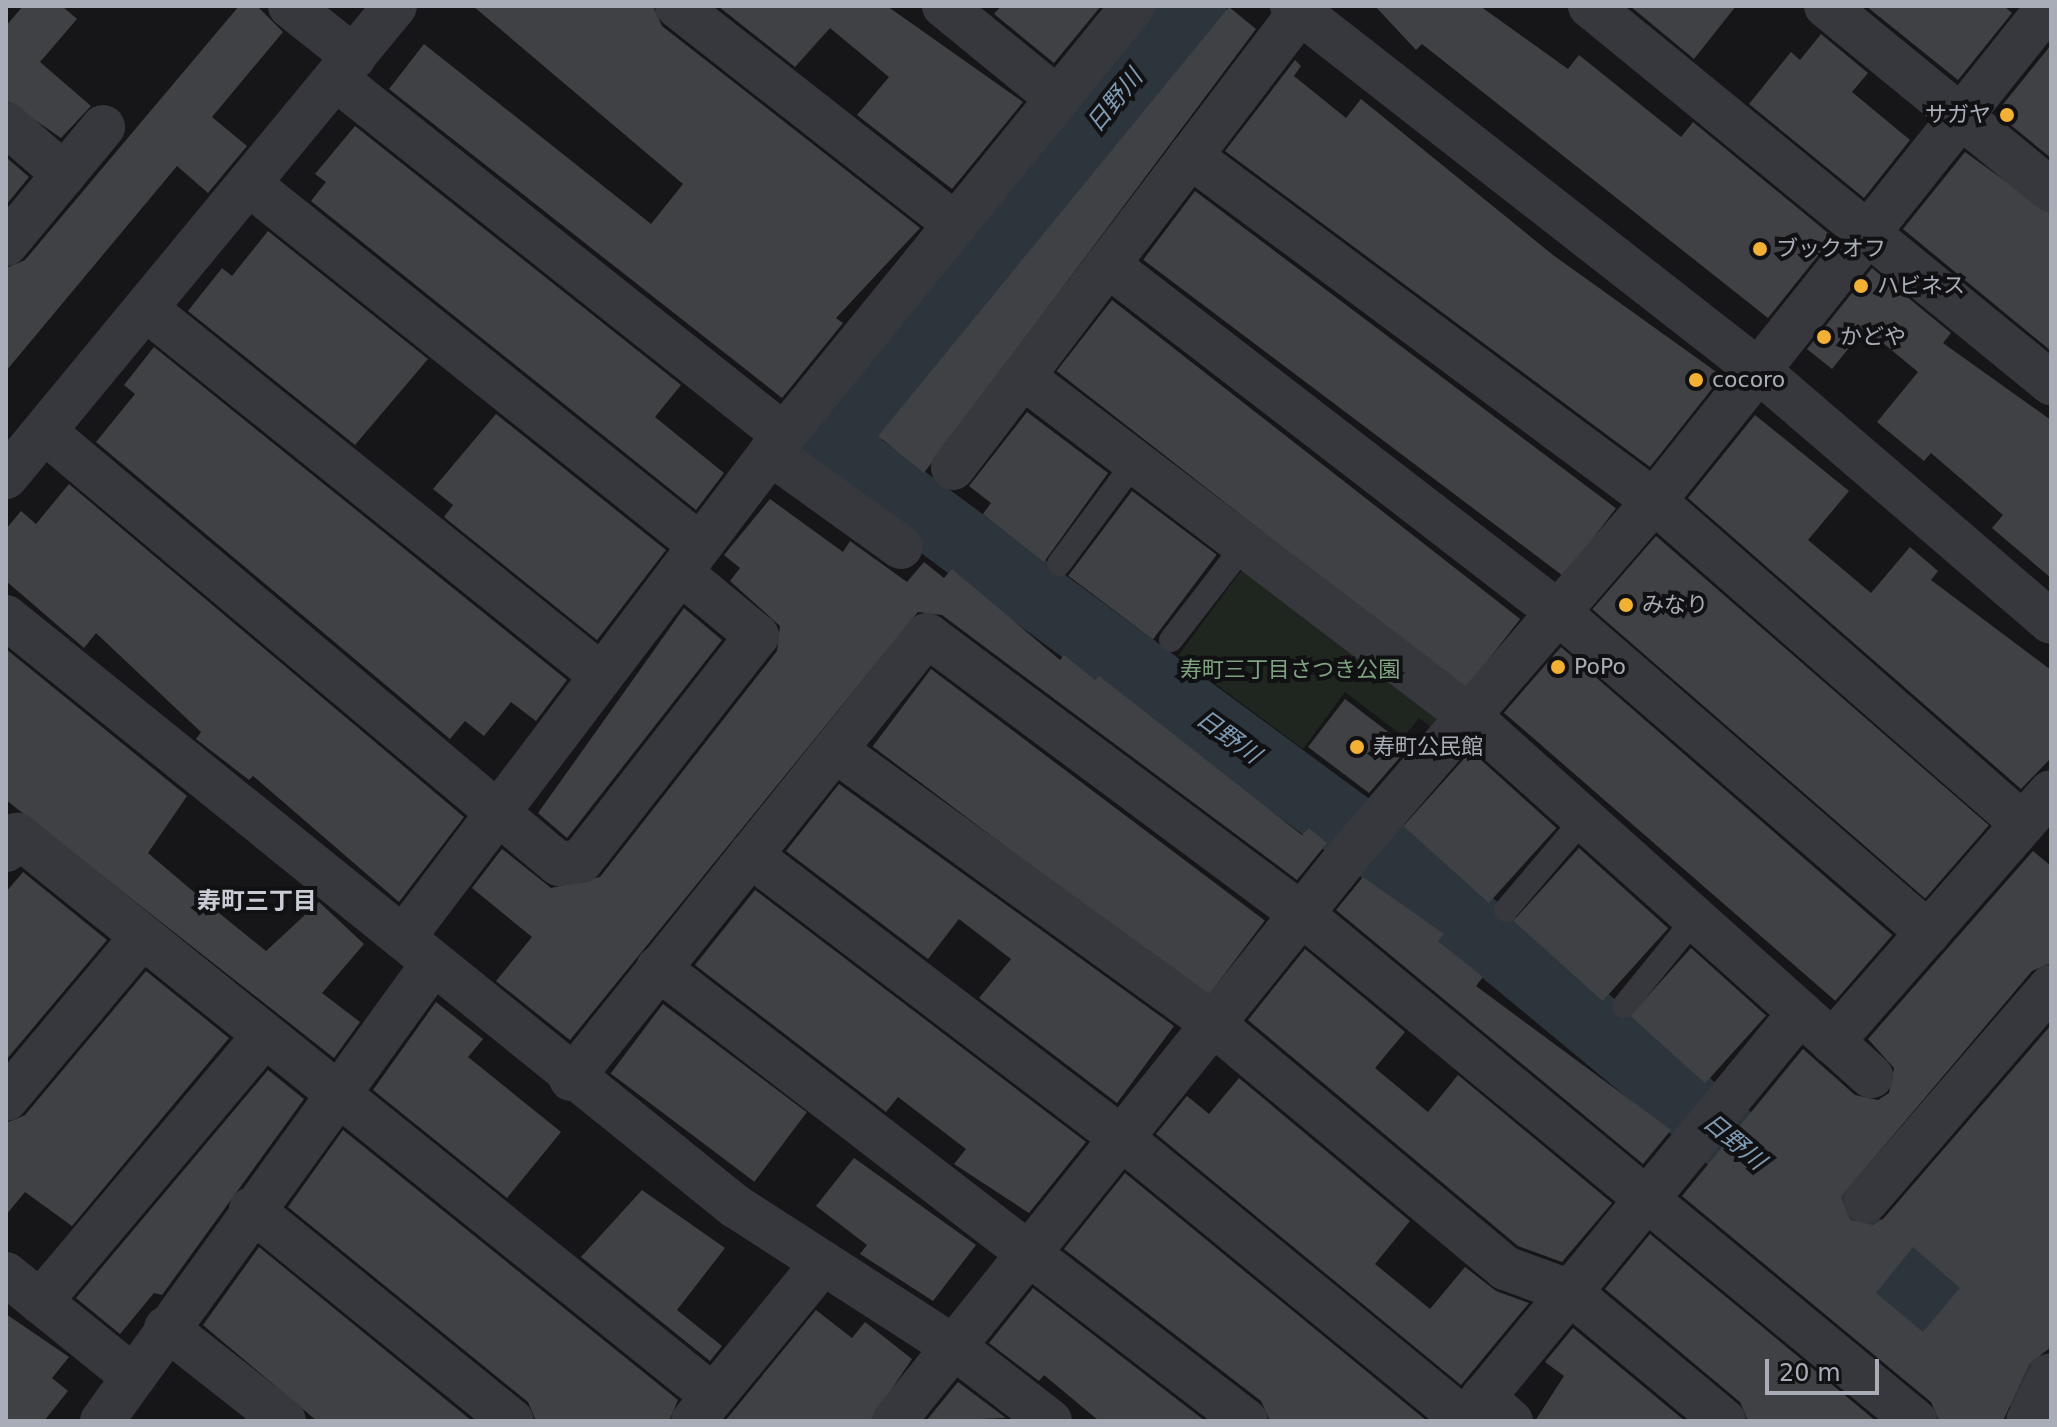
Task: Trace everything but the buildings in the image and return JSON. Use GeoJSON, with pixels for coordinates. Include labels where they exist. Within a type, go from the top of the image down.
{"type":"FeatureCollection","features":[{"type":"Feature","properties":{"kind":"street"},"geometry":{"type":"LineString","coordinates":[[290,6],[345,68],[777,444],[901,547]]}},
{"type":"Feature","properties":{"kind":"street"},"geometry":{"type":"LineString","coordinates":[[6,477],[395,6]]}},
{"type":"Feature","properties":{"kind":"street"},"geometry":{"type":"LineString","coordinates":[[677,6],[954,223]]}},
{"type":"Feature","properties":{"kind":"street"},"geometry":{"type":"LineString","coordinates":[[944,6],[1057,98]]}},
{"type":"Feature","properties":{"kind":"street"},"geometry":{"type":"LineString","coordinates":[[102,1421],[131,1375],[333,1093],[497,812],[777,444],[1133,6]]}},
{"type":"Feature","properties":{"kind":"street"},"geometry":{"type":"LineString","coordinates":[[1590,6],[2051,383]]}},
{"type":"Feature","properties":{"kind":"street"},"geometry":{"type":"LineString","coordinates":[[1826,6],[2051,190]]}},
{"type":"Feature","properties":{"kind":"street"},"geometry":{"type":"LineString","coordinates":[[894,1421],[1217,1027],[1380,817],[1654,501],[2049,6]]}},
{"type":"Feature","properties":{"kind":"street"},"geometry":{"type":"LineString","coordinates":[[953,468],[1190,156],[1296,9],[1758,370],[2051,622]]}},
{"type":"Feature","properties":{"kind":"street"},"geometry":{"type":"LineString","coordinates":[[6,124],[64,174]]}},
{"type":"Feature","properties":{"kind":"street"},"geometry":{"type":"LineString","coordinates":[[6,244],[103,127]]}},
{"type":"Feature","properties":{"kind":"street"},"geometry":{"type":"LineString","coordinates":[[1190,156],[1654,501],[2023,824]]}},
{"type":"Feature","properties":{"kind":"street"},"geometry":{"type":"LineString","coordinates":[[45,432],[559,864],[581,861],[757,636],[690,558],[249,184]]}},
{"type":"Feature","properties":{"kind":"street"},"geometry":{"type":"LineString","coordinates":[[1108,265],[1558,612],[1928,933]]}},
{"type":"Feature","properties":{"kind":"street"},"geometry":{"type":"LineString","coordinates":[[146,309],[601,675]]}},
{"type":"Feature","properties":{"kind":"street"},"geometry":{"type":"LineString","coordinates":[[1023,377],[1469,716],[1581,822],[1871,1076]]}},
{"type":"Feature","properties":{"kind":"street"},"geometry":{"type":"LineString","coordinates":[[6,617],[571,1079],[823,1263],[954,1347],[1050,1421]]}},
{"type":"Feature","properties":{"kind":"street"},"geometry":{"type":"LineString","coordinates":[[571,1079],[927,635],[1304,916],[1915,1421]]}},
{"type":"Feature","properties":{"kind":"street"},"geometry":{"type":"LineString","coordinates":[[835,750],[1217,1027],[1505,1268],[1568,1291],[1724,1421]]}},
{"type":"Feature","properties":{"kind":"street"},"geometry":{"type":"LineString","coordinates":[[1832,1042],[2051,792]]}},
{"type":"Feature","properties":{"kind":"street"},"geometry":{"type":"LineString","coordinates":[[6,850],[17,835],[333,1093],[703,1408],[823,1263]]}},
{"type":"Feature","properties":{"kind":"street"},"geometry":{"type":"LineString","coordinates":[[750,855],[1481,1415],[1568,1291],[1645,1196],[1728,1104],[1800,1013]]}},
{"type":"Feature","properties":{"kind":"street"},"geometry":{"type":"LineString","coordinates":[[6,1099],[142,937]]}},
{"type":"Feature","properties":{"kind":"street"},"geometry":{"type":"LineString","coordinates":[[658,968],[1032,1252],[1246,1421]]}},
{"type":"Feature","properties":{"kind":"street"},"geometry":{"type":"LineString","coordinates":[[1866,1201],[2037,1033],[2051,987]]}},
{"type":"Feature","properties":{"kind":"street"},"geometry":{"type":"LineString","coordinates":[[40,1302],[263,1037]]}},
{"type":"Feature","properties":{"kind":"street"},"geometry":{"type":"LineString","coordinates":[[251,1209],[512,1421]]}},
{"type":"Feature","properties":{"kind":"street"},"geometry":{"type":"LineString","coordinates":[[6,1274],[131,1375]]}},
{"type":"Feature","properties":{"kind":"street"},"geometry":{"type":"LineString","coordinates":[[166,1328],[284,1421]]}},
{"type":"Feature","properties":{"kind":"street"},"geometry":{"type":"LineString","coordinates":[[2028,1421],[2051,1375]]}},
{"type":"Feature","properties":{"kind":"lane"},"geometry":{"type":"LineString","coordinates":[[1059,564],[1134,463]]}},
{"type":"Feature","properties":{"kind":"lane"},"geometry":{"type":"LineString","coordinates":[[1171,640],[1243,547]]}},
{"type":"Feature","properties":{"kind":"lane"},"geometry":{"type":"LineString","coordinates":[[1506,910],[1581,822]]}},
{"type":"Feature","properties":{"kind":"lane"},"geometry":{"type":"LineString","coordinates":[[1624,1006],[1694,920]]}},
{"type":"Feature","properties":{"kind":"green space","name":"寿町三丁目さつき公園"},"geometry":{"type":"Polygon","coordinates":[[[1251,571],[1438,710],[1435,730],[1419,718],[1404,737],[1345,692],[1303,749],[1178,656],[1240,572],[1251,571]]]}},
{"type":"Feature","properties":{"kind":"waterway","name":"日野川"},"geometry":{"type":"LineString","coordinates":[[1193,6],[833,446],[1384,852],[2011,1372]]}},
{"type":"Feature","properties":{"kind":"place","name":"サガヤ"},"geometry":{"type":"Point","coordinates":[2007,115]}},
{"type":"Feature","properties":{"kind":"place","name":"ブックオフ"},"geometry":{"type":"Point","coordinates":[1760,249]}},
{"type":"Feature","properties":{"kind":"place","name":"ハビネス"},"geometry":{"type":"Point","coordinates":[1861,286]}},
{"type":"Feature","properties":{"kind":"place","name":"かどや"},"geometry":{"type":"Point","coordinates":[1824,337]}},
{"type":"Feature","properties":{"kind":"place","name":"cocoro"},"geometry":{"type":"Point","coordinates":[1696,380]}},
{"type":"Feature","properties":{"kind":"place","name":"みなり"},"geometry":{"type":"Point","coordinates":[1626,605]}},
{"type":"Feature","properties":{"kind":"place","name":"PoPo"},"geometry":{"type":"Point","coordinates":[1558,667]}},
{"type":"Feature","properties":{"kind":"place","name":"寿町公民館"},"geometry":{"type":"Point","coordinates":[1357,747]}},
{"type":"Feature","properties":{"kind":"district","name":"寿町三丁目"},"geometry":{"type":"Point","coordinates":[257,902]}}]}
